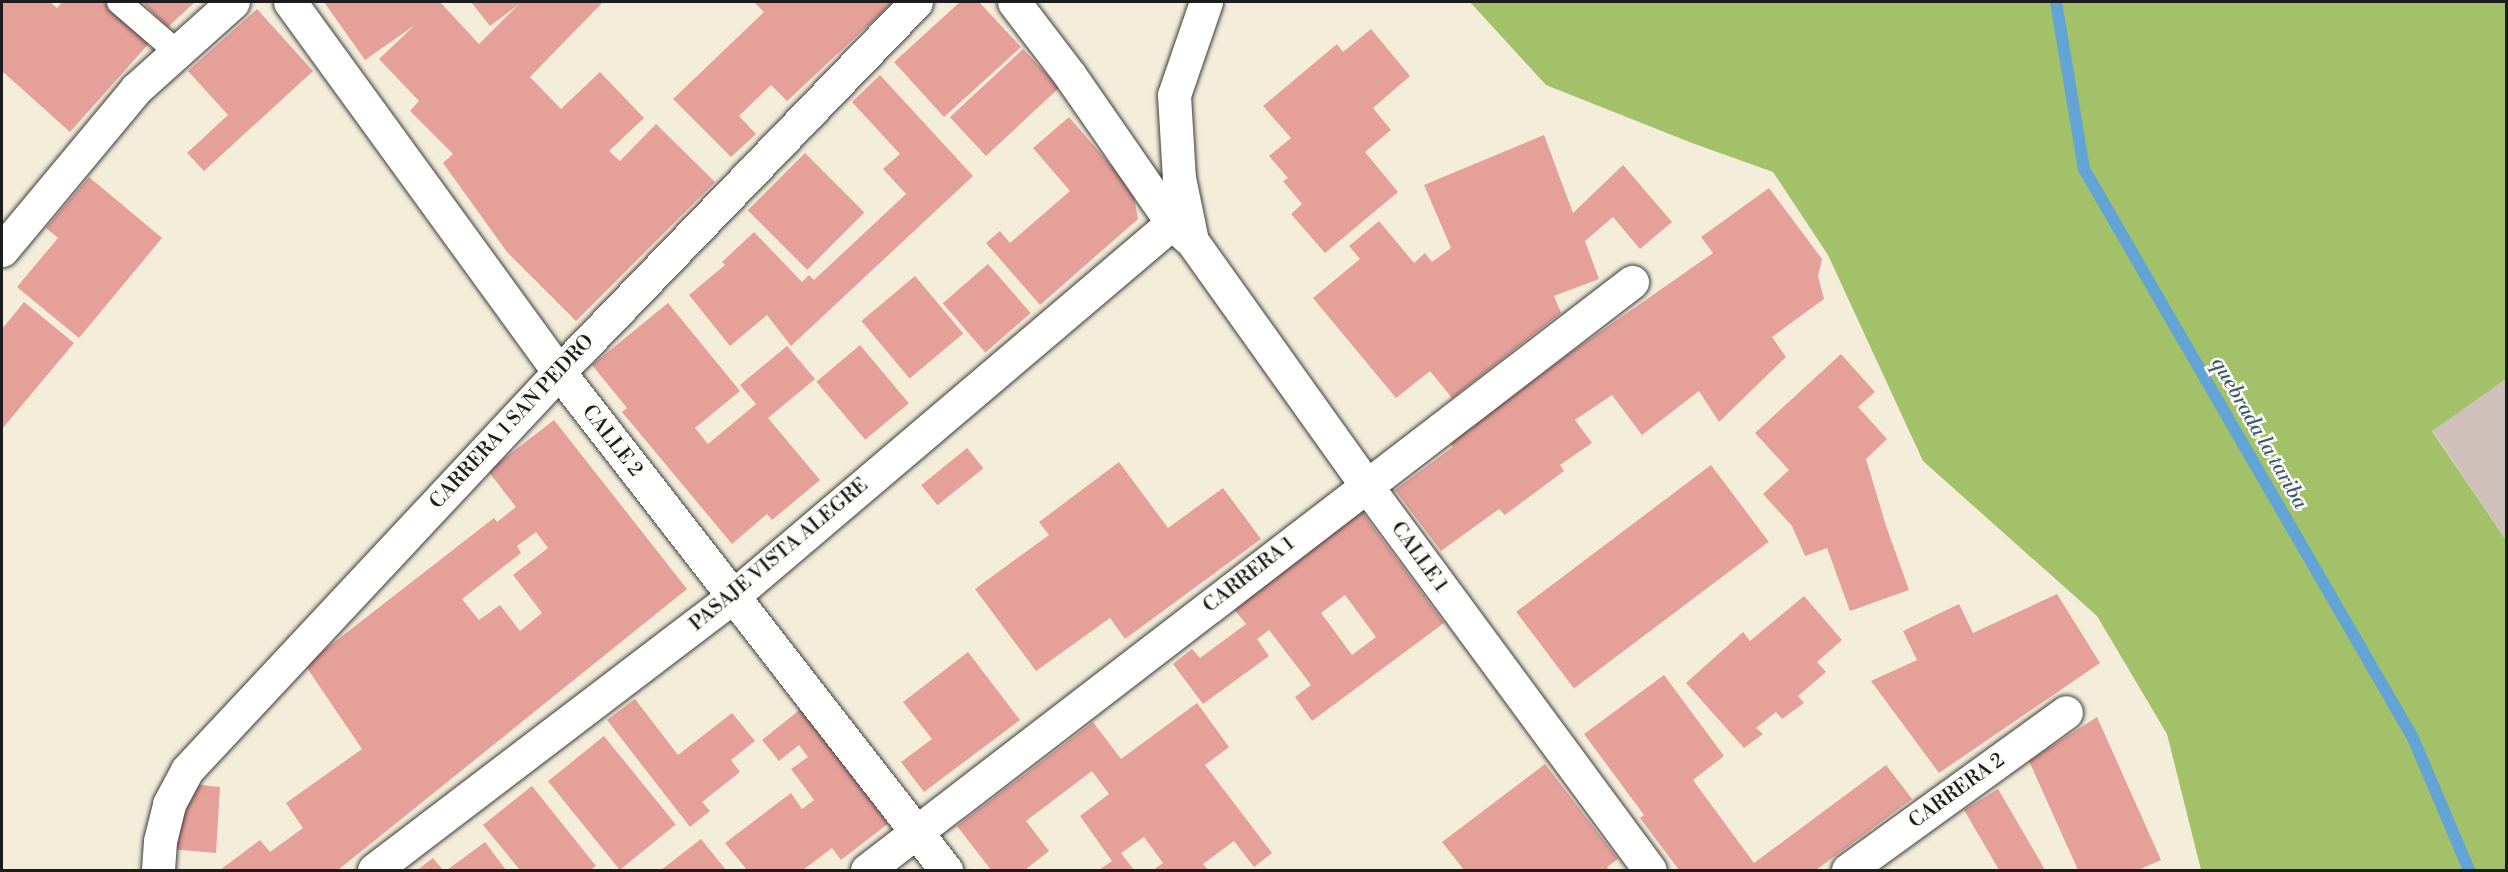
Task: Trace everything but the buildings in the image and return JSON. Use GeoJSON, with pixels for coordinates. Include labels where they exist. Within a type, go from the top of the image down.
{"type":"FeatureCollection","features":[{"type":"Feature","properties":{"kind":"street"},"geometry":{"type":"LineString","coordinates":[[2,250],[136,89],[233,2]]}},
{"type":"Feature","properties":{"kind":"street","name":"CALLE 2"},"geometry":{"type":"LineString","coordinates":[[290,2],[559,372],[946,870]]}},
{"type":"Feature","properties":{"kind":"street","name":"CARRERA 1 SAN PEDRO"},"geometry":{"type":"LineString","coordinates":[[158,870],[160,841],[169,804],[187,770],[559,372],[916,2]]}},
{"type":"Feature","properties":{"kind":"street","name":"CALLE 1"},"geometry":{"type":"LineString","coordinates":[[1014,2],[1069,74],[1366,485],[1650,870]]}},
{"type":"Feature","properties":{"kind":"street"},"geometry":{"type":"LineString","coordinates":[[1182,232],[1174,95],[1206,2]]}},
{"type":"Feature","properties":{"kind":"street","name":"PASAJE VISTA ALEGRE"},"geometry":{"type":"LineString","coordinates":[[374,870],[732,597],[1182,232]]}},
{"type":"Feature","properties":{"kind":"street","name":"CARRERA 1"},"geometry":{"type":"LineString","coordinates":[[867,870],[1632,282]]}},
{"type":"Feature","properties":{"kind":"street","name":"CARRERA 2"},"geometry":{"type":"LineString","coordinates":[[1848,870],[2066,712]]}},
{"type":"Feature","properties":{"kind":"lane"},"geometry":{"type":"LineString","coordinates":[[119,2],[177,52]]}},
{"type":"Feature","properties":{"kind":"shaded area"},"geometry":{"type":"Polygon","coordinates":[[[2506,379],[2506,540],[2432,430],[2506,379]]]}},
{"type":"Feature","properties":{"kind":"green space"},"geometry":{"type":"Polygon","coordinates":[[[1470,2],[2506,2],[2506,379],[2432,431],[2506,540],[2506,870],[2201,870],[2167,734],[2097,616],[1923,461],[1828,255],[1773,172],[1692,143],[1546,85],[1470,2]]]}},
{"type":"Feature","properties":{"kind":"waterway","name":"quebrada la tariba"},"geometry":{"type":"LineString","coordinates":[[2056,2],[2084,169],[2413,738],[2469,870]]}}]}
